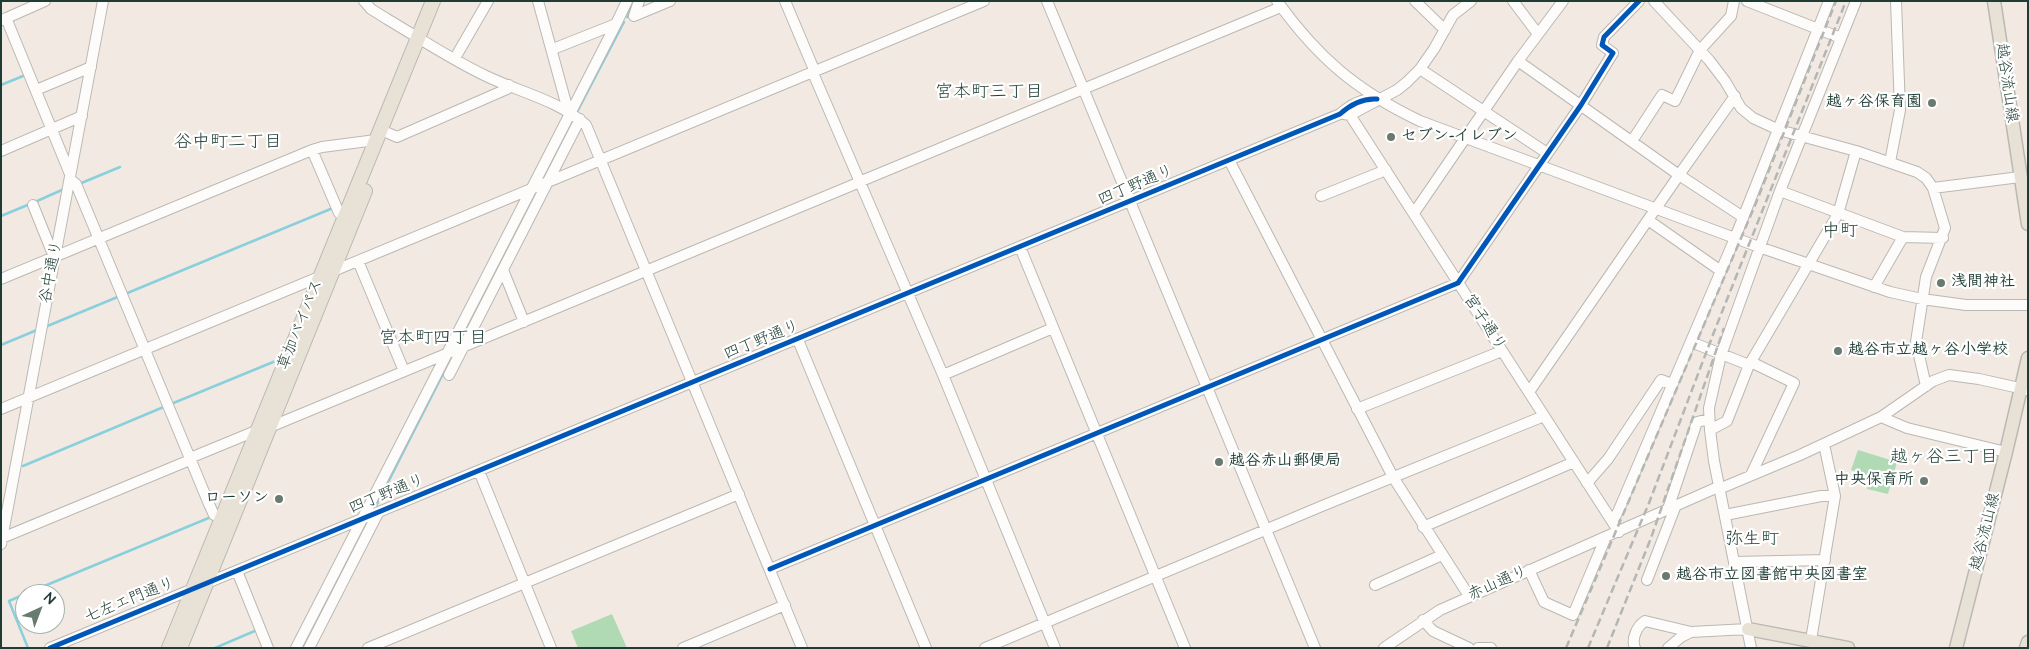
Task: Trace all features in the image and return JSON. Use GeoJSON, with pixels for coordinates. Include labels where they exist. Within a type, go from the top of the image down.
{"type":"FeatureCollection","features":[{"type":"Feature","properties":{"kind":"highway","name":"草加バイパス"},"geometry":{"type":"LineString","coordinates":[[422,40],[433,1]]}},
{"type":"Feature","properties":{"kind":"highway","name":"草加バイパス"},"geometry":{"type":"LineString","coordinates":[[180,648],[345,216],[382,136],[422,40],[443,1]]}},
{"type":"Feature","properties":{"kind":"highway","name":"草加バイパス"},"geometry":{"type":"LineString","coordinates":[[169,648],[221,518],[264,429],[334,270],[382,136]]}},
{"type":"Feature","properties":{"kind":"main road","name":"越谷流山線"},"geometry":{"type":"LineString","coordinates":[[1994,1],[2028,224]]}},
{"type":"Feature","properties":{"kind":"main road","name":"越谷流山線"},"geometry":{"type":"LineString","coordinates":[[1956,648],[2024,389],[2028,358]]}},
{"type":"Feature","properties":{"kind":"main road"},"geometry":{"type":"LineString","coordinates":[[1748,628],[1848,648]]}},
{"type":"Feature","properties":{"kind":"main road"},"geometry":{"type":"LineString","coordinates":[[2026,648],[2028,642]]}},
{"type":"Feature","properties":{"kind":"street"},"geometry":{"type":"LineString","coordinates":[[45,1],[4,19],[36,90],[70,177],[76,184],[190,460],[214,515],[221,518]]}},
{"type":"Feature","properties":{"kind":"street","name":"谷中通り"},"geometry":{"type":"LineString","coordinates":[[2,541],[3,525],[29,397],[103,1]]}},
{"type":"Feature","properties":{"kind":"street"},"geometry":{"type":"LineString","coordinates":[[364,1],[371,9],[487,77],[535,95],[580,119],[586,125],[802,648]]}},
{"type":"Feature","properties":{"kind":"street"},"geometry":{"type":"LineString","coordinates":[[455,58],[488,1]]}},
{"type":"Feature","properties":{"kind":"street"},"geometry":{"type":"LineString","coordinates":[[538,1],[553,49],[569,114]]}},
{"type":"Feature","properties":{"kind":"street"},"geometry":{"type":"LineString","coordinates":[[296,648],[627,1]]}},
{"type":"Feature","properties":{"kind":"street"},"geometry":{"type":"LineString","coordinates":[[639,1],[634,16],[670,1]]}},
{"type":"Feature","properties":{"kind":"street"},"geometry":{"type":"LineString","coordinates":[[785,1],[906,294],[909,296],[943,375],[1055,648]]}},
{"type":"Feature","properties":{"kind":"street"},"geometry":{"type":"LineString","coordinates":[[1,409],[984,1]]}},
{"type":"Feature","properties":{"kind":"street"},"geometry":{"type":"LineString","coordinates":[[1047,1],[1316,648]]}},
{"type":"Feature","properties":{"kind":"street"},"geometry":{"type":"LineString","coordinates":[[1415,1],[1445,30]]}},
{"type":"Feature","properties":{"kind":"street","name":"四丁野通り"},"geometry":{"type":"LineString","coordinates":[[192,589],[798,340],[1229,160],[1345,114],[1397,90],[1420,68],[1440,40],[1454,15],[1471,1]]}},
{"type":"Feature","properties":{"kind":"street"},"geometry":{"type":"LineString","coordinates":[[1513,1],[1538,34]]}},
{"type":"Feature","properties":{"kind":"street"},"geometry":{"type":"LineString","coordinates":[[1414,213],[1518,61],[1563,1]]}},
{"type":"Feature","properties":{"kind":"street"},"geometry":{"type":"LineString","coordinates":[[770,569],[1458,283],[1581,105],[1613,53],[1602,45],[1604,37],[1639,1]]}},
{"type":"Feature","properties":{"kind":"street"},"geometry":{"type":"LineString","coordinates":[[1654,1],[1700,50],[1725,81],[1741,108],[1753,118],[1779,130],[1890,162],[1917,172],[1926,178],[1933,188],[1945,228],[1943,238],[1926,277],[1916,342],[1926,386]]}},
{"type":"Feature","properties":{"kind":"street"},"geometry":{"type":"LineString","coordinates":[[1632,141],[1662,95],[1675,101],[1700,50],[1731,16],[1734,1]]}},
{"type":"Feature","properties":{"kind":"street"},"geometry":{"type":"LineString","coordinates":[[1747,1],[1840,38]]}},
{"type":"Feature","properties":{"kind":"street"},"geometry":{"type":"LineString","coordinates":[[1612,520],[1618,512],[1735,238],[1829,1]]}},
{"type":"Feature","properties":{"kind":"street"},"geometry":{"type":"LineString","coordinates":[[1751,648],[1719,488],[1710,425],[1711,395],[1722,355],[1759,247],[1856,1]]}},
{"type":"Feature","properties":{"kind":"street"},"geometry":{"type":"LineString","coordinates":[[1890,162],[1900,110],[1896,1]]}},
{"type":"Feature","properties":{"kind":"street"},"geometry":{"type":"LineString","coordinates":[[2,541],[264,429],[1084,89],[1279,4],[1323,56],[1346,77],[1377,99],[1420,121],[1759,247],[1874,287],[1922,299],[1966,304],[2028,305]]}},
{"type":"Feature","properties":{"kind":"street"},"geometry":{"type":"LineString","coordinates":[[553,49],[616,24]]}},
{"type":"Feature","properties":{"kind":"street"},"geometry":{"type":"LineString","coordinates":[[1518,61],[1743,217]]}},
{"type":"Feature","properties":{"kind":"street"},"geometry":{"type":"LineString","coordinates":[[36,90],[91,67]]}},
{"type":"Feature","properties":{"kind":"street"},"geometry":{"type":"LineString","coordinates":[[1420,68],[1547,152]]}},
{"type":"Feature","properties":{"kind":"street"},"geometry":{"type":"LineString","coordinates":[[1,279],[312,150],[382,136],[397,137],[507,90],[509,85]]}},
{"type":"Feature","properties":{"kind":"street"},"geometry":{"type":"LineString","coordinates":[[1529,392],[1735,96]]}},
{"type":"Feature","properties":{"kind":"street","name":"宮子通り"},"geometry":{"type":"LineString","coordinates":[[1345,114],[1386,170],[1619,532]]}},
{"type":"Feature","properties":{"kind":"street"},"geometry":{"type":"LineString","coordinates":[[1,151],[82,116]]}},
{"type":"Feature","properties":{"kind":"street"},"geometry":{"type":"LineString","coordinates":[[449,375],[580,119]]}},
{"type":"Feature","properties":{"kind":"street"},"geometry":{"type":"LineString","coordinates":[[312,150],[340,213],[345,216]]}},
{"type":"Feature","properties":{"kind":"street"},"geometry":{"type":"LineString","coordinates":[[1647,580],[1672,507],[1697,422],[1710,425],[1726,421],[1750,363],[1838,214],[1856,151]]}},
{"type":"Feature","properties":{"kind":"street"},"geometry":{"type":"LineString","coordinates":[[1229,160],[1393,477],[1423,527],[1469,596]]}},
{"type":"Feature","properties":{"kind":"street"},"geometry":{"type":"LineString","coordinates":[[1321,196],[1386,170]]}},
{"type":"Feature","properties":{"kind":"street"},"geometry":{"type":"LineString","coordinates":[[1933,188],[2020,177]]}},
{"type":"Feature","properties":{"kind":"street"},"geometry":{"type":"LineString","coordinates":[[1780,191],[1903,237],[1943,238]]}},
{"type":"Feature","properties":{"kind":"street"},"geometry":{"type":"LineString","coordinates":[[32,205],[55,256]]}},
{"type":"Feature","properties":{"kind":"street"},"geometry":{"type":"LineString","coordinates":[[1648,220],[1720,271]]}},
{"type":"Feature","properties":{"kind":"street"},"geometry":{"type":"LineString","coordinates":[[1874,287],[1903,237]]}},
{"type":"Feature","properties":{"kind":"street"},"geometry":{"type":"LineString","coordinates":[[1020,247],[1185,648]]}},
{"type":"Feature","properties":{"kind":"street"},"geometry":{"type":"LineString","coordinates":[[358,261],[404,371]]}},
{"type":"Feature","properties":{"kind":"street"},"geometry":{"type":"LineString","coordinates":[[503,270],[524,322]]}},
{"type":"Feature","properties":{"kind":"street"},"geometry":{"type":"LineString","coordinates":[[943,375],[1053,328]]}},
{"type":"Feature","properties":{"kind":"street"},"geometry":{"type":"LineString","coordinates":[[798,340],[926,648]]}},
{"type":"Feature","properties":{"kind":"street"},"geometry":{"type":"LineString","coordinates":[[1690,342],[1722,355],[1750,363],[1794,383],[1751,475]]}},
{"type":"Feature","properties":{"kind":"street"},"geometry":{"type":"LineString","coordinates":[[1357,409],[1502,351]]}},
{"type":"Feature","properties":{"kind":"street","name":"赤山通り"},"geometry":{"type":"LineString","coordinates":[[1384,648],[1423,620],[1469,596],[1605,539],[1672,507],[1824,444],[1881,417],[1933,381],[1949,375],[2024,389]]}},
{"type":"Feature","properties":{"kind":"street"},"geometry":{"type":"LineString","coordinates":[[1587,483],[1608,459],[1661,380],[1672,384]]}},
{"type":"Feature","properties":{"kind":"street"},"geometry":{"type":"LineString","coordinates":[[985,648],[1267,529],[1544,416]]}},
{"type":"Feature","properties":{"kind":"street"},"geometry":{"type":"LineString","coordinates":[[1881,417],[1907,428],[2006,452]]}},
{"type":"Feature","properties":{"kind":"street"},"geometry":{"type":"LineString","coordinates":[[1810,640],[1835,496],[1824,444]]}},
{"type":"Feature","properties":{"kind":"street"},"geometry":{"type":"LineString","coordinates":[[1423,527],[1574,462]]}},
{"type":"Feature","properties":{"kind":"street"},"geometry":{"type":"LineString","coordinates":[[479,471],[551,648]]}},
{"type":"Feature","properties":{"kind":"street"},"geometry":{"type":"LineString","coordinates":[[368,648],[739,494]]}},
{"type":"Feature","properties":{"kind":"street"},"geometry":{"type":"LineString","coordinates":[[1725,515],[1821,496],[1835,496]]}},
{"type":"Feature","properties":{"kind":"street"},"geometry":{"type":"LineString","coordinates":[[309,648],[378,513]]}},
{"type":"Feature","properties":{"kind":"street"},"geometry":{"type":"LineString","coordinates":[[1529,570],[1544,602],[1573,615],[1605,539]]}},
{"type":"Feature","properties":{"kind":"street"},"geometry":{"type":"LineString","coordinates":[[1375,585],[1442,555]]}},
{"type":"Feature","properties":{"kind":"street"},"geometry":{"type":"LineString","coordinates":[[1735,562],[1825,560]]}},
{"type":"Feature","properties":{"kind":"street"},"geometry":{"type":"LineString","coordinates":[[237,571],[268,648]]}},
{"type":"Feature","properties":{"kind":"street","name":"七左エ門通り"},"geometry":{"type":"LineString","coordinates":[[50,648],[192,589]]}},
{"type":"Feature","properties":{"kind":"street"},"geometry":{"type":"LineString","coordinates":[[683,648],[785,605]]}},
{"type":"Feature","properties":{"kind":"street"},"geometry":{"type":"LineString","coordinates":[[1423,620],[1433,632],[1469,648]]}},
{"type":"Feature","properties":{"kind":"street"},"geometry":{"type":"LineString","coordinates":[[1635,648],[1634,641],[1637,630],[1642,623],[1650,621],[1691,632],[1748,628]]}},
{"type":"Feature","properties":{"kind":"street"},"geometry":{"type":"LineString","coordinates":[[1666,625],[1672,633],[1671,645]]}},
{"type":"Feature","properties":{"kind":"street"},"geometry":{"type":"LineString","coordinates":[[1671,645],[1691,632]]}},
{"type":"Feature","properties":{"kind":"street"},"geometry":{"type":"LineString","coordinates":[[1478,648],[1491,648]]}},
{"type":"Feature","properties":{"kind":"green space"},"geometry":{"type":"Polygon","coordinates":[[[1858,450],[1897,462],[1888,494],[1867,489],[1871,476],[1851,470],[1858,450]]]}},
{"type":"Feature","properties":{"kind":"green space"},"geometry":{"type":"Polygon","coordinates":[[[612,614],[627,648],[578,648],[571,631],[612,614]]]}},
{"type":"Feature","properties":{"kind":"waterway"},"geometry":{"type":"LineString","coordinates":[[627,17],[633,1]]}},
{"type":"Feature","properties":{"kind":"waterway"},"geometry":{"type":"LineString","coordinates":[[577,112],[624,22]]}},
{"type":"Feature","properties":{"kind":"waterway"},"geometry":{"type":"LineString","coordinates":[[1,85],[23,76]]}},
{"type":"Feature","properties":{"kind":"waterway"},"geometry":{"type":"LineString","coordinates":[[544,176],[572,123]]}},
{"type":"Feature","properties":{"kind":"waterway"},"geometry":{"type":"LineString","coordinates":[[79,184],[120,167]]}},
{"type":"Feature","properties":{"kind":"waterway"},"geometry":{"type":"LineString","coordinates":[[35,202],[64,189]]}},
{"type":"Feature","properties":{"kind":"waterway"},"geometry":{"type":"LineString","coordinates":[[458,344],[534,195]]}},
{"type":"Feature","properties":{"kind":"waterway"},"geometry":{"type":"LineString","coordinates":[[1,216],[30,204]]}},
{"type":"Feature","properties":{"kind":"waterway"},"geometry":{"type":"LineString","coordinates":[[125,294],[333,208]]}},
{"type":"Feature","properties":{"kind":"waterway"},"geometry":{"type":"LineString","coordinates":[[45,327],[120,296]]}},
{"type":"Feature","properties":{"kind":"waterway"},"geometry":{"type":"LineString","coordinates":[[1,345],[37,330]]}},
{"type":"Feature","properties":{"kind":"waterway"},"geometry":{"type":"LineString","coordinates":[[376,506],[452,356]]}},
{"type":"Feature","properties":{"kind":"waterway"},"geometry":{"type":"LineString","coordinates":[[171,404],[278,360]]}},
{"type":"Feature","properties":{"kind":"waterway"},"geometry":{"type":"LineString","coordinates":[[23,466],[166,406]]}},
{"type":"Feature","properties":{"kind":"waterway"},"geometry":{"type":"LineString","coordinates":[[49,584],[211,517]]}},
{"type":"Feature","properties":{"kind":"waterway"},"geometry":{"type":"LineString","coordinates":[[303,648],[365,526]]}},
{"type":"Feature","properties":{"kind":"waterway"},"geometry":{"type":"LineString","coordinates":[[15,598],[9,601],[15,616]]}},
{"type":"Feature","properties":{"kind":"waterway"},"geometry":{"type":"LineString","coordinates":[[215,648],[257,630]]}},
{"type":"Feature","properties":{"kind":"waterway"},"geometry":{"type":"LineString","coordinates":[[22,634],[28,648]]}},
{"type":"Feature","properties":{"kind":"railway"},"geometry":{"type":"LineString","coordinates":[[1566,648],[1756,203],[1836,1]]}},
{"type":"Feature","properties":{"kind":"railway"},"geometry":{"type":"LineString","coordinates":[[1588,648],[1649,503],[1714,332],[1846,1]]}},
{"type":"Feature","properties":{"kind":"railway"},"geometry":{"type":"LineString","coordinates":[[1607,648],[1651,538],[1724,328]]}},
{"type":"Feature","properties":{"kind":"cycle path"},"geometry":{"type":"LineString","coordinates":[[770,569],[1458,283],[1581,105],[1613,53],[1602,45],[1604,37],[1639,1]]}},
{"type":"Feature","properties":{"kind":"cycle path"},"geometry":{"type":"LineString","coordinates":[[50,648],[1340,114],[1357,102],[1377,99]]}},
{"type":"Feature","properties":{"kind":"place","name":"越ヶ谷保育園"},"geometry":{"type":"Point","coordinates":[1932,103]}},
{"type":"Feature","properties":{"kind":"place","name":"セブン-イレブン"},"geometry":{"type":"Point","coordinates":[1391,137]}},
{"type":"Feature","properties":{"kind":"place","name":"浅間神社"},"geometry":{"type":"Point","coordinates":[1941,283]}},
{"type":"Feature","properties":{"kind":"place","name":"越谷市立越ヶ谷小学校"},"geometry":{"type":"Point","coordinates":[1838,351]}},
{"type":"Feature","properties":{"kind":"place","name":"越谷赤山郵便局"},"geometry":{"type":"Point","coordinates":[1219,462]}},
{"type":"Feature","properties":{"kind":"place","name":"中央保育所"},"geometry":{"type":"Point","coordinates":[1924,481]}},
{"type":"Feature","properties":{"kind":"place","name":"ローソン"},"geometry":{"type":"Point","coordinates":[279,499]}},
{"type":"Feature","properties":{"kind":"place","name":"越谷市立図書館中央図書室"},"geometry":{"type":"Point","coordinates":[1666,576]}},
{"type":"Feature","properties":{"kind":"district","name":"宮本町三丁目"},"geometry":{"type":"Point","coordinates":[989,93]}},
{"type":"Feature","properties":{"kind":"district","name":"谷中町二丁目"},"geometry":{"type":"Point","coordinates":[228,143]}},
{"type":"Feature","properties":{"kind":"district","name":"中町"},"geometry":{"type":"Point","coordinates":[1840,232]}},
{"type":"Feature","properties":{"kind":"district","name":"宮本町四丁目"},"geometry":{"type":"Point","coordinates":[433,339]}},
{"type":"Feature","properties":{"kind":"district","name":"越ヶ谷三丁目"},"geometry":{"type":"Point","coordinates":[1944,458]}},
{"type":"Feature","properties":{"kind":"district","name":"弥生町"},"geometry":{"type":"Point","coordinates":[1752,540]}}]}
